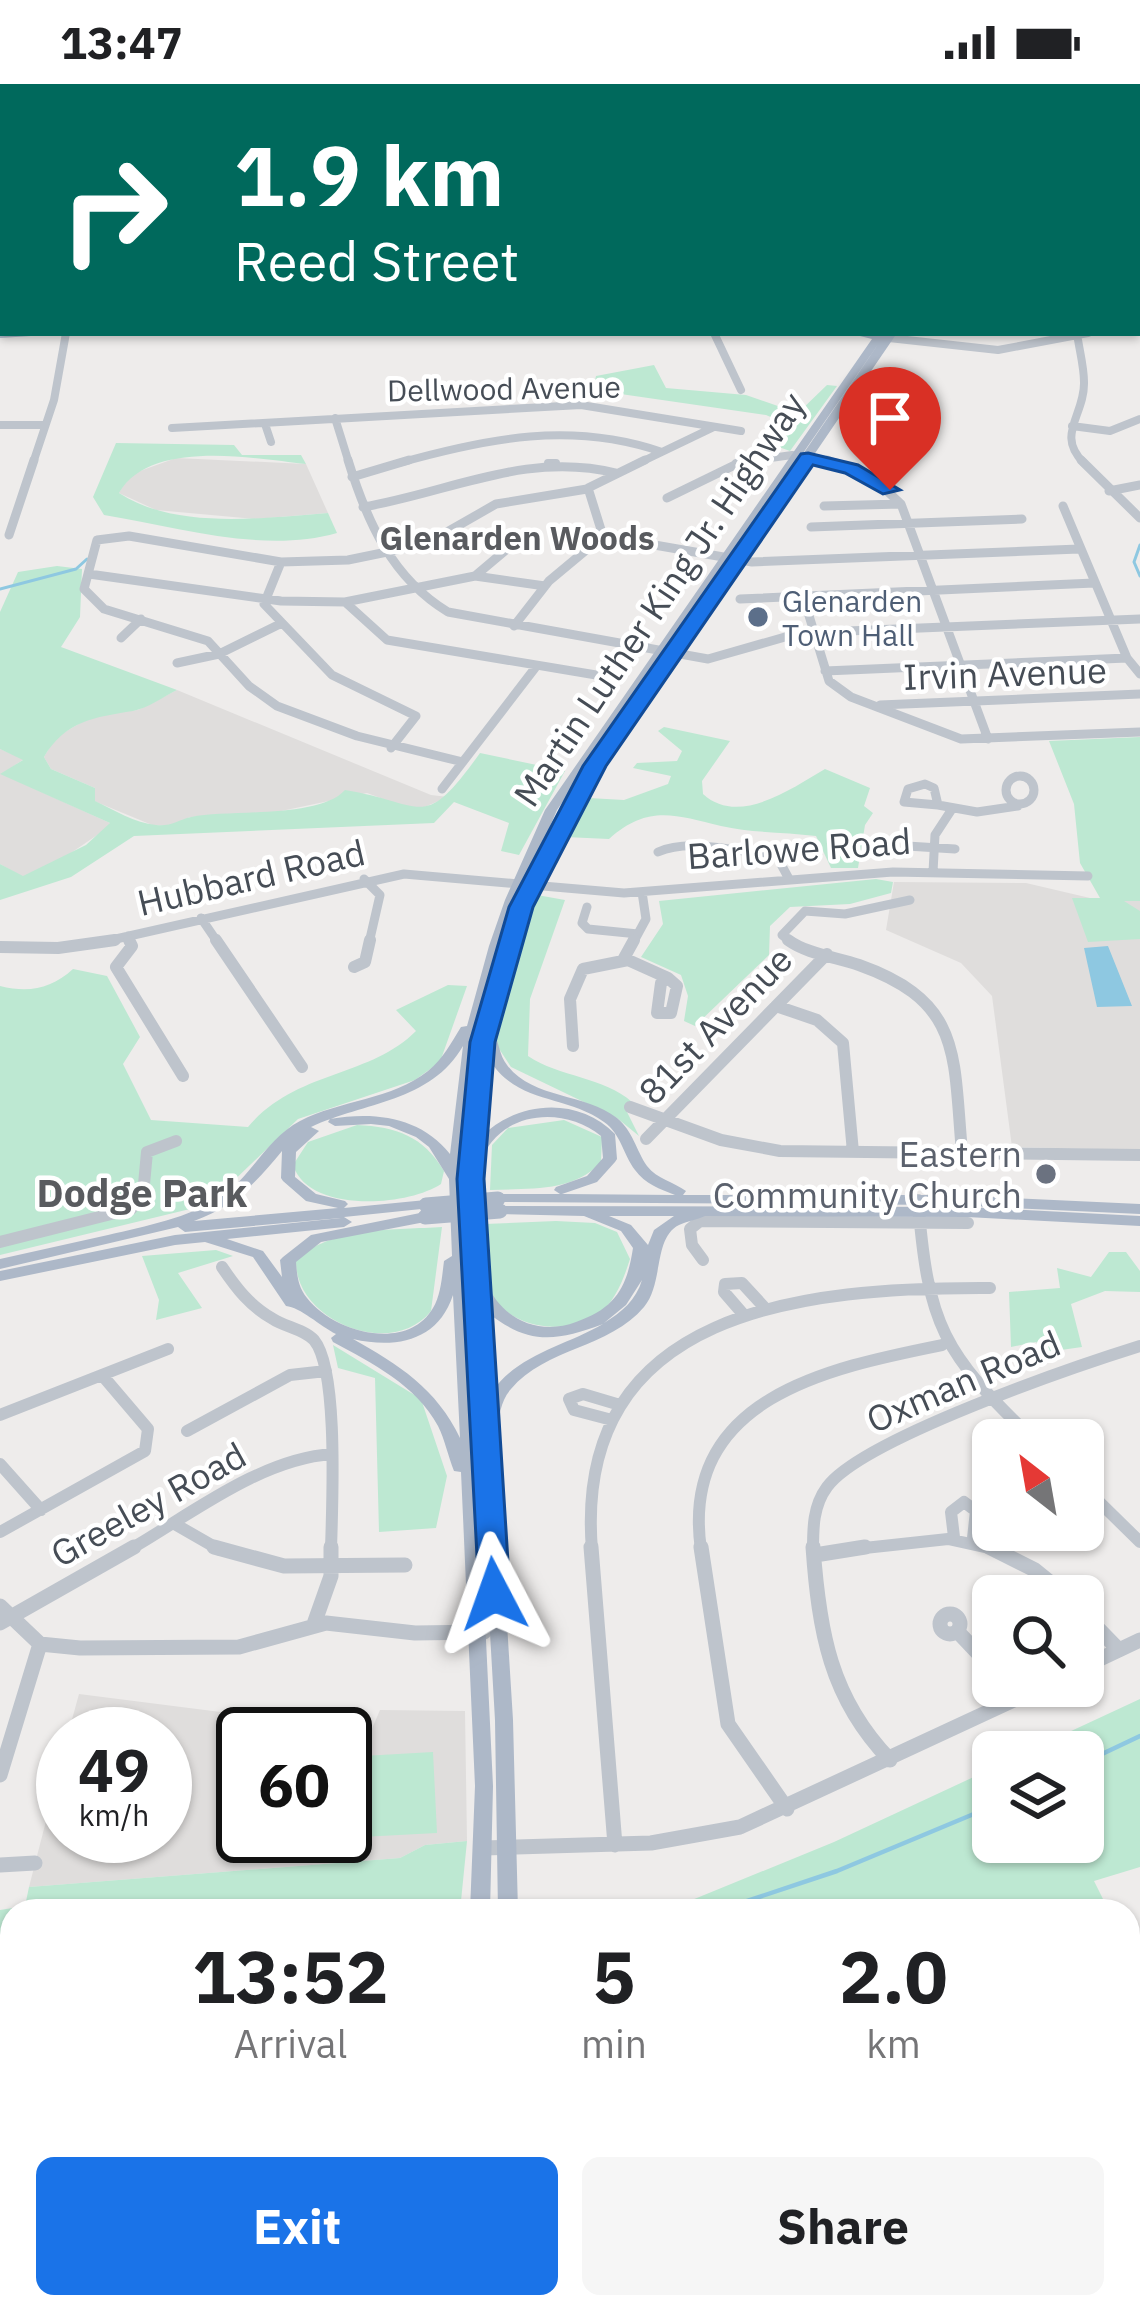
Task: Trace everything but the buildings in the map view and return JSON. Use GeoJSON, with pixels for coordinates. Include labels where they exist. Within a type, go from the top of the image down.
{"type":"FeatureCollection","features":[{"type":"Feature","properties":{"kind":"main road"},"geometry":{"type":"LineString","coordinates":[[846,336],[870,349]]}},
{"type":"Feature","properties":{"kind":"main road","name":"Martin Luther King Jr. Highway"},"geometry":{"type":"LineString","coordinates":[[666,653],[722,560],[870,349],[884,336]]}},
{"type":"Feature","properties":{"kind":"main road","name":"Martin Luther King Jr. Highway"},"geometry":{"type":"LineString","coordinates":[[481,1899],[488,1484],[463,1182],[462,1085],[523,883],[589,764],[808,458],[884,336]]}},
{"type":"Feature","properties":{"kind":"main road"},"geometry":{"type":"LineString","coordinates":[[483,1011],[492,1054],[509,1076],[605,1117],[622,1132],[646,1176],[705,1197]]}},
{"type":"Feature","properties":{"kind":"main road"},"geometry":{"type":"LineString","coordinates":[[117,1238],[222,1203],[248,1182],[285,1138],[308,1122],[420,1085],[450,1060],[483,1011]]}},
{"type":"Feature","properties":{"kind":"main road"},"geometry":{"type":"LineString","coordinates":[[463,1182],[484,1139],[526,1115],[580,1116],[610,1138],[610,1160],[592,1179],[499,1205]]}},
{"type":"Feature","properties":{"kind":"main road"},"geometry":{"type":"LineString","coordinates":[[426,1211],[317,1200],[293,1186],[285,1160],[296,1142],[324,1126],[388,1121],[432,1141],[463,1182]]}},
{"type":"Feature","properties":{"kind":"main road","name":"Martin Luther King Jr. Highway"},"geometry":{"type":"LineString","coordinates":[[463,1182],[457,1229],[470,1509],[486,1631],[508,1899]]}},
{"type":"Feature","properties":{"kind":"main road"},"geometry":{"type":"LineString","coordinates":[[0,1276],[191,1238],[499,1205],[705,1197],[1140,1221]]}},
{"type":"Feature","properties":{"kind":"main road"},"geometry":{"type":"LineString","coordinates":[[499,1205],[1140,1209]]}},
{"type":"Feature","properties":{"kind":"main road"},"geometry":{"type":"LineString","coordinates":[[473,1263],[487,1302],[517,1326],[559,1333],[604,1318],[635,1283],[639,1241],[606,1218],[558,1208]]}},
{"type":"Feature","properties":{"kind":"main road"},"geometry":{"type":"LineString","coordinates":[[488,1484],[490,1413],[509,1380],[598,1337],[630,1313],[650,1285],[656,1240],[666,1226],[695,1215],[763,1210]]}},
{"type":"Feature","properties":{"kind":"main road"},"geometry":{"type":"LineString","coordinates":[[0,1264],[117,1238],[235,1220],[426,1211]]}},
{"type":"Feature","properties":{"kind":"main road"},"geometry":{"type":"LineString","coordinates":[[426,1211],[303,1244],[289,1260],[292,1286],[315,1314],[348,1333],[375,1339],[410,1334],[430,1322],[442,1306],[457,1229]]}},
{"type":"Feature","properties":{"kind":"main road"},"geometry":{"type":"LineString","coordinates":[[191,1238],[258,1253],[312,1322],[403,1374],[430,1397],[454,1443],[470,1509]]}},
{"type":"Feature","properties":{"kind":"street"},"geometry":{"type":"LineString","coordinates":[[10,535],[65,360],[67,336]]}},
{"type":"Feature","properties":{"kind":"street"},"geometry":{"type":"LineString","coordinates":[[715,336],[741,390]]}},
{"type":"Feature","properties":{"kind":"street"},"geometry":{"type":"LineString","coordinates":[[891,336],[982,350],[1036,347],[1074,336]]}},
{"type":"Feature","properties":{"kind":"street"},"geometry":{"type":"LineString","coordinates":[[1081,336],[1085,386],[1072,426],[1072,455],[1140,518]]}},
{"type":"Feature","properties":{"kind":"street","name":"Dellwood Avenue"},"geometry":{"type":"LineString","coordinates":[[172,428],[400,412],[605,406],[741,431]]}},
{"type":"Feature","properties":{"kind":"street"},"geometry":{"type":"LineString","coordinates":[[400,412],[406,427]]}},
{"type":"Feature","properties":{"kind":"street"},"geometry":{"type":"LineString","coordinates":[[335,418],[363,507],[389,554],[443,610],[666,653],[728,658],[779,636],[812,632],[1140,619]]}},
{"type":"Feature","properties":{"kind":"street"},"geometry":{"type":"LineString","coordinates":[[1072,426],[1110,431],[1140,419]]}},
{"type":"Feature","properties":{"kind":"street"},"geometry":{"type":"LineString","coordinates":[[265,424],[271,442]]}},
{"type":"Feature","properties":{"kind":"street"},"geometry":{"type":"LineString","coordinates":[[0,425],[45,425]]}},
{"type":"Feature","properties":{"kind":"street"},"geometry":{"type":"LineString","coordinates":[[463,762],[391,748],[266,700],[226,651],[184,629],[93,603],[84,589],[97,539],[109,535],[281,562],[389,554],[430,542],[486,507],[587,489],[714,427]]}},
{"type":"Feature","properties":{"kind":"street"},"geometry":{"type":"LineString","coordinates":[[352,476],[454,447],[562,434],[612,436],[662,452]]}},
{"type":"Feature","properties":{"kind":"street"},"geometry":{"type":"LineString","coordinates":[[667,498],[742,461],[794,456],[866,475],[901,504],[988,739]]}},
{"type":"Feature","properties":{"kind":"street"},"geometry":{"type":"LineString","coordinates":[[363,507],[399,502],[453,480],[500,470],[581,461],[616,473]]}},
{"type":"Feature","properties":{"kind":"street"},"geometry":{"type":"LineString","coordinates":[[1109,490],[1140,485]]}},
{"type":"Feature","properties":{"kind":"street"},"geometry":{"type":"LineString","coordinates":[[587,489],[603,536]]}},
{"type":"Feature","properties":{"kind":"street"},"geometry":{"type":"LineString","coordinates":[[824,506],[901,504]]}},
{"type":"Feature","properties":{"kind":"street"},"geometry":{"type":"LineString","coordinates":[[1063,506],[1127,658],[1140,674]]}},
{"type":"Feature","properties":{"kind":"street"},"geometry":{"type":"LineString","coordinates":[[812,527],[1022,519]]}},
{"type":"Feature","properties":{"kind":"street"},"geometry":{"type":"LineString","coordinates":[[475,576],[526,532]]}},
{"type":"Feature","properties":{"kind":"street"},"geometry":{"type":"LineString","coordinates":[[603,536],[722,560],[1079,549]]}},
{"type":"Feature","properties":{"kind":"street"},"geometry":{"type":"LineString","coordinates":[[514,626],[545,586],[603,536]]}},
{"type":"Feature","properties":{"kind":"street"},"geometry":{"type":"LineString","coordinates":[[262,600],[281,562]]}},
{"type":"Feature","properties":{"kind":"street"},"geometry":{"type":"LineString","coordinates":[[89,574],[262,600],[345,602],[475,576],[545,586]]}},
{"type":"Feature","properties":{"kind":"street"},"geometry":{"type":"LineString","coordinates":[[740,599],[1094,583]]}},
{"type":"Feature","properties":{"kind":"street"},"geometry":{"type":"LineString","coordinates":[[802,596],[825,671],[836,689],[872,706],[957,738],[1140,732]]}},
{"type":"Feature","properties":{"kind":"street"},"geometry":{"type":"LineString","coordinates":[[262,600],[332,675],[415,714],[416,720],[391,748]]}},
{"type":"Feature","properties":{"kind":"street"},"geometry":{"type":"LineString","coordinates":[[345,602],[387,640],[608,677]]}},
{"type":"Feature","properties":{"kind":"street"},"geometry":{"type":"LineString","coordinates":[[121,638],[141,619]]}},
{"type":"Feature","properties":{"kind":"street"},"geometry":{"type":"LineString","coordinates":[[177,663],[226,651],[282,623]]}},
{"type":"Feature","properties":{"kind":"street"},"geometry":{"type":"LineString","coordinates":[[825,671],[1127,658]]}},
{"type":"Feature","properties":{"kind":"street"},"geometry":{"type":"LineString","coordinates":[[442,789],[536,668]]}},
{"type":"Feature","properties":{"kind":"street","name":"Irvin Avenue"},"geometry":{"type":"LineString","coordinates":[[872,706],[1140,694]]}},
{"type":"Feature","properties":{"kind":"street"},"geometry":{"type":"LineString","coordinates":[[938,805],[997,812],[1018,806]]}},
{"type":"Feature","properties":{"kind":"street"},"geometry":{"type":"LineString","coordinates":[[933,872],[932,847],[952,809]]}},
{"type":"Feature","properties":{"kind":"street"},"geometry":{"type":"LineString","coordinates":[[658,852],[679,843],[734,854],[776,853],[789,879]]}},
{"type":"Feature","properties":{"kind":"street"},"geometry":{"type":"LineString","coordinates":[[907,846],[955,849]]}},
{"type":"Feature","properties":{"kind":"street","name":"Barlowe Road"},"geometry":{"type":"LineString","coordinates":[[523,883],[643,892],[933,872],[1088,877]]}},
{"type":"Feature","properties":{"kind":"street","name":"Hubbard Road"},"geometry":{"type":"LineString","coordinates":[[0,947],[58,948],[128,936],[364,879],[426,873],[523,883]]}},
{"type":"Feature","properties":{"kind":"street"},"geometry":{"type":"LineString","coordinates":[[353,968],[365,962],[380,895],[364,879]]}},
{"type":"Feature","properties":{"kind":"street"},"geometry":{"type":"LineString","coordinates":[[623,960],[647,915],[643,892]]}},
{"type":"Feature","properties":{"kind":"street"},"geometry":{"type":"LineString","coordinates":[[910,899],[845,914],[807,910],[783,930],[788,942],[900,980],[941,1013],[956,1068],[962,1152]]}},
{"type":"Feature","properties":{"kind":"street"},"geometry":{"type":"LineString","coordinates":[[587,907],[583,923],[588,929],[638,934]]}},
{"type":"Feature","properties":{"kind":"street"},"geometry":{"type":"LineString","coordinates":[[201,918],[302,1067]]}},
{"type":"Feature","properties":{"kind":"street"},"geometry":{"type":"LineString","coordinates":[[128,936],[132,946],[116,968],[183,1076]]}},
{"type":"Feature","properties":{"kind":"street","name":"81st Avenue"},"geometry":{"type":"LineString","coordinates":[[646,1139],[827,954]]}},
{"type":"Feature","properties":{"kind":"street"},"geometry":{"type":"LineString","coordinates":[[573,1046],[570,999],[576,977],[594,963],[623,960],[651,966],[668,979]]}},
{"type":"Feature","properties":{"kind":"street"},"geometry":{"type":"LineString","coordinates":[[776,1006],[822,1023],[845,1046],[853,1152]]}},
{"type":"Feature","properties":{"kind":"street"},"geometry":{"type":"LineString","coordinates":[[631,1107],[749,1147],[1140,1155]]}},
{"type":"Feature","properties":{"kind":"street"},"geometry":{"type":"LineString","coordinates":[[0,1242],[131,1209],[143,1195],[147,1152],[159,1143],[176,1141]]}},
{"type":"Feature","properties":{"kind":"street"},"geometry":{"type":"LineString","coordinates":[[703,1260],[692,1245],[690,1229],[700,1221],[918,1211],[968,1222]]}},
{"type":"Feature","properties":{"kind":"street"},"geometry":{"type":"LineString","coordinates":[[918,1211],[926,1286],[942,1346],[1012,1419]]}},
{"type":"Feature","properties":{"kind":"street"},"geometry":{"type":"LineString","coordinates":[[222,1268],[244,1299],[321,1344],[332,1454],[332,1568],[325,1605],[314,1624]]}},
{"type":"Feature","properties":{"kind":"street"},"geometry":{"type":"LineString","coordinates":[[743,1314],[724,1292],[725,1284],[742,1283],[764,1307]]}},
{"type":"Feature","properties":{"kind":"street"},"geometry":{"type":"LineString","coordinates":[[615,1845],[588,1504],[595,1456],[620,1405],[676,1350],[764,1307],[827,1293],[926,1286],[990,1288]]}},
{"type":"Feature","properties":{"kind":"street"},"geometry":{"type":"LineString","coordinates":[[787,1809],[728,1724],[700,1541],[705,1473],[727,1434],[781,1390],[843,1365],[942,1346]]}},
{"type":"Feature","properties":{"kind":"street","name":"Oxman Road"},"geometry":{"type":"LineString","coordinates":[[890,1760],[860,1728],[842,1696],[815,1555],[815,1511],[842,1471],[869,1453],[1073,1366],[1140,1346]]}},
{"type":"Feature","properties":{"kind":"street"},"geometry":{"type":"LineString","coordinates":[[0,1415],[168,1349]]}},
{"type":"Feature","properties":{"kind":"street"},"geometry":{"type":"LineString","coordinates":[[187,1431],[290,1375],[326,1371]]}},
{"type":"Feature","properties":{"kind":"street"},"geometry":{"type":"LineString","coordinates":[[0,1532],[145,1451],[148,1430],[102,1375]]}},
{"type":"Feature","properties":{"kind":"street"},"geometry":{"type":"LineString","coordinates":[[612,1420],[574,1410],[568,1400],[580,1394],[620,1405]]}},
{"type":"Feature","properties":{"kind":"street","name":"Greeley Road"},"geometry":{"type":"LineString","coordinates":[[4,1615],[294,1459],[332,1454]]}},
{"type":"Feature","properties":{"kind":"street"},"geometry":{"type":"LineString","coordinates":[[0,1464],[41,1510]]}},
{"type":"Feature","properties":{"kind":"street"},"geometry":{"type":"LineString","coordinates":[[954,1537],[954,1506],[964,1502],[972,1508]]}},
{"type":"Feature","properties":{"kind":"street"},"geometry":{"type":"LineString","coordinates":[[1104,1507],[1140,1542]]}},
{"type":"Feature","properties":{"kind":"street"},"geometry":{"type":"LineString","coordinates":[[173,1523],[231,1558],[276,1567],[405,1565]]}},
{"type":"Feature","properties":{"kind":"street"},"geometry":{"type":"LineString","coordinates":[[815,1555],[972,1538]]}},
{"type":"Feature","properties":{"kind":"street"},"geometry":{"type":"LineString","coordinates":[[1006,1551],[1042,1575]]}},
{"type":"Feature","properties":{"kind":"street"},"geometry":{"type":"LineString","coordinates":[[4,1615],[40,1644],[223,1648],[274,1639],[314,1624],[430,1634],[486,1631]]}},
{"type":"Feature","properties":{"kind":"street"},"geometry":{"type":"LineString","coordinates":[[958,1632],[972,1647]]}},
{"type":"Feature","properties":{"kind":"street"},"geometry":{"type":"LineString","coordinates":[[1104,1634],[1119,1650]]}},
{"type":"Feature","properties":{"kind":"street"},"geometry":{"type":"LineString","coordinates":[[1104,1657],[1140,1640]]}},
{"type":"Feature","properties":{"kind":"street"},"geometry":{"type":"LineString","coordinates":[[0,1775],[40,1644]]}},
{"type":"Feature","properties":{"kind":"street"},"geometry":{"type":"LineString","coordinates":[[484,1848],[615,1845],[711,1835],[787,1809],[987,1707]]}},
{"type":"Feature","properties":{"kind":"street"},"geometry":{"type":"LineString","coordinates":[[0,1865],[35,1864]]}},
{"type":"Feature","properties":{"kind":"shaded area"},"geometry":{"type":"Polygon","coordinates":[[[176,458],[306,464],[328,513],[255,519],[156,510],[119,493],[129,475],[176,458]]]}},
{"type":"Feature","properties":{"kind":"shaded area"},"geometry":{"type":"Polygon","coordinates":[[[177,690],[431,795],[448,797],[415,811],[367,793],[267,814],[190,817],[170,826],[152,825],[94,801],[95,788],[51,769],[44,757],[56,737],[98,713],[138,710],[177,690]]]}},
{"type":"Feature","properties":{"kind":"shaded area"},"geometry":{"type":"Polygon","coordinates":[[[0,749],[24,759],[2,774],[110,823],[106,829],[62,859],[23,877],[0,864],[0,749]]]}},
{"type":"Feature","properties":{"kind":"shaded area"},"geometry":{"type":"Polygon","coordinates":[[[894,882],[1026,883],[1090,898],[1140,901],[1140,1150],[1012,1147],[992,996],[961,963],[886,930],[894,882]]]}},
{"type":"Feature","properties":{"kind":"shaded area"},"geometry":{"type":"Polygon","coordinates":[[[79,1694],[182,1707],[75,1707],[79,1694]]]}},
{"type":"Feature","properties":{"kind":"shaded area"},"geometry":{"type":"Polygon","coordinates":[[[192,1708],[216,1711],[216,1863],[336,1863],[29,1887],[36,1860],[192,1863],[192,1708]]]}},
{"type":"Feature","properties":{"kind":"shaded area"},"geometry":{"type":"Polygon","coordinates":[[[380,1710],[465,1711],[467,1841],[425,1845],[400,1858],[372,1860],[372,1729],[380,1710]]]}},
{"type":"Feature","properties":{"kind":"green space"},"geometry":{"type":"Polygon","coordinates":[[[654,365],[666,388],[746,395],[798,413],[827,385],[837,386],[790,451],[776,446],[789,425],[766,415],[593,390],[596,376],[654,365]]]}},
{"type":"Feature","properties":{"kind":"green space"},"geometry":{"type":"Polygon","coordinates":[[[116,443],[234,445],[242,455],[301,455],[306,464],[232,456],[178,459],[134,476],[119,493],[141,505],[193,517],[248,519],[328,513],[337,533],[309,539],[250,540],[104,515],[93,497],[116,443]]]}},
{"type":"Feature","properties":{"kind":"green space"},"geometry":{"type":"Polygon","coordinates":[[[57,566],[82,569],[80,617],[61,647],[177,690],[139,710],[71,728],[44,757],[51,769],[95,788],[95,801],[132,819],[161,825],[207,815],[295,809],[332,799],[345,790],[421,807],[446,795],[480,753],[565,771],[519,855],[501,851],[509,823],[454,802],[434,823],[134,836],[71,877],[0,900],[0,864],[23,876],[86,845],[110,823],[0,774],[23,760],[0,749],[0,612],[18,572],[57,566]]]}},
{"type":"Feature","properties":{"kind":"green space"},"geometry":{"type":"Polygon","coordinates":[[[664,727],[730,741],[702,781],[703,794],[717,803],[733,807],[765,801],[825,769],[870,788],[864,806],[873,813],[865,825],[858,868],[831,868],[816,836],[744,830],[676,816],[636,821],[609,839],[565,837],[589,798],[624,800],[668,784],[671,776],[633,768],[637,763],[677,761],[682,751],[658,731],[664,727]]]}},
{"type":"Feature","properties":{"kind":"green space"},"geometry":{"type":"Polygon","coordinates":[[[1140,737],[1140,901],[1124,901],[1140,911],[1140,939],[1088,942],[1072,898],[1100,898],[1080,863],[1074,804],[1049,741],[1140,737]]]}},
{"type":"Feature","properties":{"kind":"green space"},"geometry":{"type":"Polygon","coordinates":[[[876,879],[893,882],[891,893],[850,904],[790,907],[770,926],[769,955],[695,1026],[684,1021],[688,996],[681,975],[641,957],[663,924],[659,901],[876,879]]]}},
{"type":"Feature","properties":{"kind":"green space"},"geometry":{"type":"Polygon","coordinates":[[[537,895],[565,900],[530,999],[528,1056],[621,1094],[632,1102],[626,1110],[639,1136],[617,1118],[511,1067],[494,1041],[537,895]]]}},
{"type":"Feature","properties":{"kind":"green space"},"geometry":{"type":"Polygon","coordinates":[[[73,969],[107,976],[140,1037],[123,1064],[151,1120],[248,1127],[288,1095],[377,1058],[416,1031],[396,1010],[448,985],[467,986],[440,1062],[415,1080],[298,1119],[223,1191],[190,1209],[0,1255],[0,986],[39,988],[73,969]]]}},
{"type":"Feature","properties":{"kind":"green space"},"geometry":{"type":"Polygon","coordinates":[[[564,1120],[602,1137],[601,1162],[564,1184],[490,1190],[492,1145],[508,1128],[564,1120]]]}},
{"type":"Feature","properties":{"kind":"green space"},"geometry":{"type":"Polygon","coordinates":[[[357,1125],[397,1131],[418,1142],[444,1171],[441,1184],[405,1197],[360,1201],[337,1198],[302,1181],[293,1165],[308,1142],[357,1125]]]}},
{"type":"Feature","properties":{"kind":"green space"},"geometry":{"type":"Polygon","coordinates":[[[595,1223],[617,1232],[630,1259],[618,1290],[597,1315],[566,1326],[532,1324],[503,1309],[492,1297],[484,1275],[485,1224],[595,1223]]]}},
{"type":"Feature","properties":{"kind":"green space"},"geometry":{"type":"Polygon","coordinates":[[[442,1227],[431,1311],[414,1325],[371,1333],[348,1327],[311,1301],[300,1282],[296,1261],[327,1241],[365,1232],[442,1227]]]}},
{"type":"Feature","properties":{"kind":"green space"},"geometry":{"type":"Polygon","coordinates":[[[216,1250],[233,1256],[178,1273],[202,1308],[156,1320],[159,1300],[142,1256],[216,1250]]]}},
{"type":"Feature","properties":{"kind":"green space"},"geometry":{"type":"Polygon","coordinates":[[[1109,1252],[1126,1252],[1140,1271],[1140,1292],[1105,1291],[1071,1304],[1082,1347],[1047,1352],[1036,1342],[1011,1347],[1009,1292],[1060,1288],[1057,1268],[1091,1277],[1109,1252]]]}},
{"type":"Feature","properties":{"kind":"green space"},"geometry":{"type":"Polygon","coordinates":[[[333,1345],[421,1399],[447,1476],[436,1528],[379,1532],[375,1378],[338,1368],[333,1345]]]}},
{"type":"Feature","properties":{"kind":"green space"},"geometry":{"type":"Polygon","coordinates":[[[1140,1699],[1140,1867],[1094,1881],[1103,1899],[694,1899],[834,1842],[972,1778],[972,1863],[1104,1863],[1104,1731],[1071,1731],[1140,1699]]]}},
{"type":"Feature","properties":{"kind":"green space"},"geometry":{"type":"Polygon","coordinates":[[[433,1752],[437,1833],[372,1836],[372,1755],[433,1752]]]}},
{"type":"Feature","properties":{"kind":"green space"},"geometry":{"type":"Polygon","coordinates":[[[467,1841],[461,1899],[26,1899],[29,1887],[400,1858],[425,1845],[467,1841]]]}},
{"type":"Feature","properties":{"kind":"water"},"geometry":{"type":"Polygon","coordinates":[[[1108,946],[1132,1006],[1097,1007],[1084,948],[1108,946]]]}},
{"type":"Feature","properties":{"kind":"waterway"},"geometry":{"type":"LineString","coordinates":[[1140,545],[1134,562],[1140,576]]}},
{"type":"Feature","properties":{"kind":"waterway"},"geometry":{"type":"LineString","coordinates":[[0,589],[76,569],[87,559]]}},
{"type":"Feature","properties":{"kind":"waterway"},"geometry":{"type":"LineString","coordinates":[[1104,1753],[1140,1736]]}},
{"type":"Feature","properties":{"kind":"waterway"},"geometry":{"type":"LineString","coordinates":[[753,1899],[837,1871],[972,1815]]}},
{"type":"Feature","properties":{"kind":"place","name":"Glenarden Town Hall"},"geometry":{"type":"Point","coordinates":[758,617]}},
{"type":"Feature","properties":{"kind":"place","name":"Eastern Community Church"},"geometry":{"type":"Point","coordinates":[1046,1174]}},
{"type":"Feature","properties":{"kind":"district","name":"Glenarden Woods"},"geometry":{"type":"Point","coordinates":[517,537]}},
{"type":"Feature","properties":{"kind":"district","name":"Dodge Park"},"geometry":{"type":"Point","coordinates":[142,1192]}},
{"type":"Feature","properties":{"kind":"route"},"geometry":{"type":"LineString","coordinates":[[494,1594],[470,1179],[483,1042],[521,907],[562,821],[595,766],[808,458],[851,469],[890,490]]}}]}
